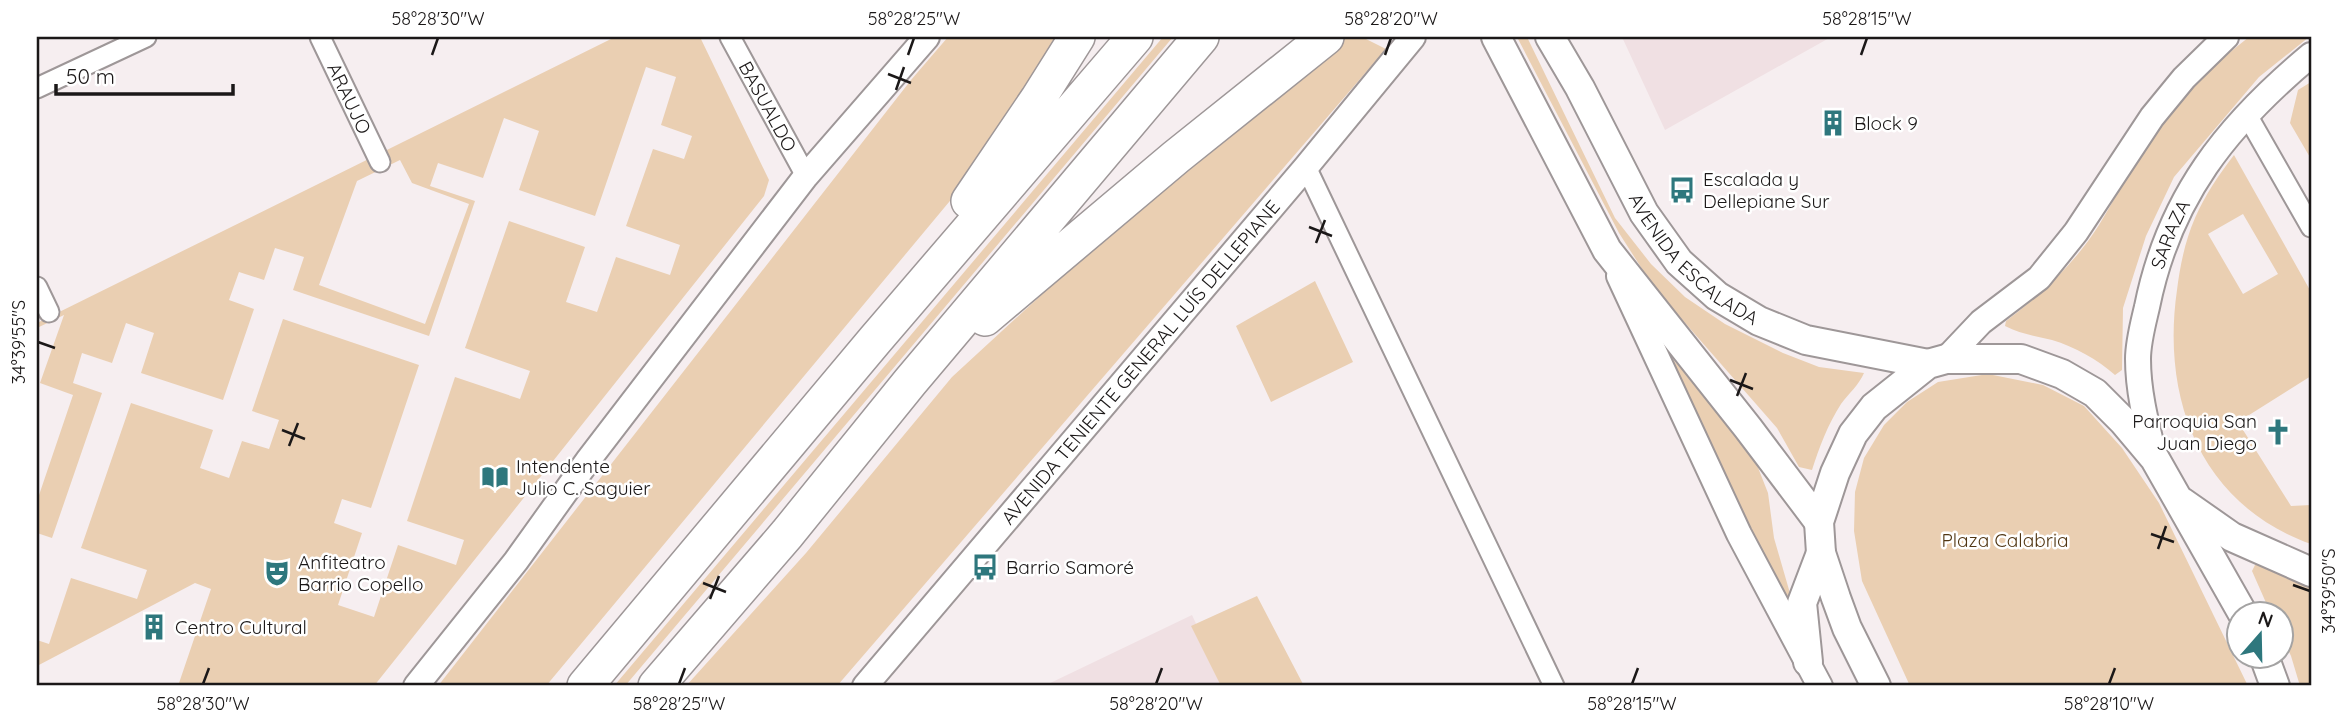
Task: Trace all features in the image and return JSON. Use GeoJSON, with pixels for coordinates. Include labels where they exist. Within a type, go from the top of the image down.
{"type":"FeatureCollection","features":[{"type":"Feature","properties":{"kind":"highway"},"geometry":{"type":"LineString","coordinates":[[875,340],[1077,37]]}},
{"type":"Feature","properties":{"kind":"highway"},"geometry":{"type":"LineString","coordinates":[[585,686],[875,340],[1135,37]]}},
{"type":"Feature","properties":{"kind":"highway"},"geometry":{"type":"LineString","coordinates":[[656,686],[787,534],[910,382],[1201,37]]}},
{"type":"Feature","properties":{"kind":"highway"},"geometry":{"type":"LineString","coordinates":[[910,382],[1176,157],[1326,37]]}},
{"type":"Feature","properties":{"kind":"main road"},"geometry":{"type":"LineString","coordinates":[[1496,37],[1607,250],[1819,522]]}},
{"type":"Feature","properties":{"kind":"main road","name":"AVENIDA ESCALADA"},"geometry":{"type":"LineString","coordinates":[[1550,37],[1580,88],[1644,213],[1679,262],[1717,296],[1759,321],[1806,340],[1937,361],[2021,359],[2062,374],[2095,393],[2155,459],[2235,600]]}},
{"type":"Feature","properties":{"kind":"main road"},"geometry":{"type":"LineString","coordinates":[[1569,37],[1580,88]]}},
{"type":"Feature","properties":{"kind":"main road"},"geometry":{"type":"LineString","coordinates":[[1876,686],[1847,628],[1821,552],[1819,522],[1835,473],[1853,434],[1874,407],[1937,361]]}},
{"type":"Feature","properties":{"kind":"main road"},"geometry":{"type":"LineString","coordinates":[[2174,496],[2232,537],[2311,572]]}},
{"type":"Feature","properties":{"kind":"main road"},"geometry":{"type":"LineString","coordinates":[[1814,674],[1802,603],[1821,552]]}},
{"type":"Feature","properties":{"kind":"street"},"geometry":{"type":"LineString","coordinates":[[37,88],[115,43],[146,37]]}},
{"type":"Feature","properties":{"kind":"street","name":"ARAUJO"},"geometry":{"type":"LineString","coordinates":[[320,37],[380,162]]}},
{"type":"Feature","properties":{"kind":"street","name":"BASUALDO"},"geometry":{"type":"LineString","coordinates":[[730,37],[806,176]]}},
{"type":"Feature","properties":{"kind":"street"},"geometry":{"type":"LineString","coordinates":[[416,686],[516,561],[589,458],[806,176],[927,37]]}},
{"type":"Feature","properties":{"kind":"street","name":"AVENIDA TENIENTE GENERAL LUÍS DELLEPIANE"},"geometry":{"type":"LineString","coordinates":[[864,686],[1306,167],[1413,37]]}},
{"type":"Feature","properties":{"kind":"street"},"geometry":{"type":"LineString","coordinates":[[1937,361],[1981,322],[2039,278],[2076,232],[2159,107],[2183,78],[2226,37]]}},
{"type":"Feature","properties":{"kind":"street","name":"SARAZA"},"geometry":{"type":"LineString","coordinates":[[2155,459],[2145,419],[2138,357],[2150,290],[2164,243],[2192,189],[2223,140],[2281,80],[2311,55]]}},
{"type":"Feature","properties":{"kind":"street"},"geometry":{"type":"LineString","coordinates":[[2247,115],[2311,227]]}},
{"type":"Feature","properties":{"kind":"street"},"geometry":{"type":"LineString","coordinates":[[1306,167],[1554,686]]}},
{"type":"Feature","properties":{"kind":"street"},"geometry":{"type":"LineString","coordinates":[[1607,250],[1739,534],[1814,674]]}},
{"type":"Feature","properties":{"kind":"street"},"geometry":{"type":"LineString","coordinates":[[37,287],[49,312]]}},
{"type":"Feature","properties":{"kind":"shaded area"},"geometry":{"type":"Polygon","coordinates":[[[1622,37],[1831,37],[1665,130],[1622,37]]]}},
{"type":"Feature","properties":{"kind":"shaded area"},"geometry":{"type":"Polygon","coordinates":[[[1192,615],[1225,686],[1044,686],[1192,615]]]}},
{"type":"Feature","properties":{"kind":"green space"},"geometry":{"type":"Polygon","coordinates":[[[615,37],[700,37],[769,180],[764,196],[374,686],[178,686],[211,589],[195,583],[37,666],[37,640],[49,644],[71,578],[137,599],[147,570],[81,548],[131,403],[213,430],[200,468],[229,478],[242,441],[269,449],[279,420],[252,411],[283,319],[419,365],[371,508],[342,499],[334,523],[362,533],[338,605],[374,617],[398,545],[456,565],[464,540],[407,521],[455,377],[520,399],[530,371],[465,348],[509,221],[585,247],[566,302],[597,312],[616,257],[670,275],[680,245],[626,226],[653,149],[684,159],[692,136],[661,125],[676,77],[646,67],[595,216],[519,190],[539,131],[504,118],[483,178],[438,163],[430,186],[475,201],[429,336],[293,290],[304,257],[275,248],[264,280],[239,272],[229,300],[254,309],[223,400],[141,373],[154,333],[126,323],[112,363],[82,353],[73,383],[102,393],[52,538],[37,533],[37,501],[73,395],[40,383],[64,315],[37,328],[37,323],[615,37]],[[400,160],[357,181],[319,285],[425,324],[469,204],[412,183],[400,160]]]}},
{"type":"Feature","properties":{"kind":"green space"},"geometry":{"type":"Polygon","coordinates":[[[948,37],[1064,37],[984,160],[546,686],[438,686],[911,80],[948,37]]]}},
{"type":"Feature","properties":{"kind":"green space"},"geometry":{"type":"Polygon","coordinates":[[[1163,37],[1173,37],[625,686],[614,686],[1163,37]]]}},
{"type":"Feature","properties":{"kind":"green space"},"geometry":{"type":"Polygon","coordinates":[[[1348,37],[1362,37],[1386,49],[837,686],[686,686],[806,553],[952,377],[1138,206],[1337,41],[1348,37]]]}},
{"type":"Feature","properties":{"kind":"green space"},"geometry":{"type":"Polygon","coordinates":[[[1517,37],[1527,37],[1615,218],[1651,264],[1685,297],[1725,324],[1783,353],[1819,367],[1864,373],[1832,420],[1812,470],[1799,467],[1777,428],[1644,272],[1619,233],[1517,37]]]}},
{"type":"Feature","properties":{"kind":"green space"},"geometry":{"type":"Polygon","coordinates":[[[2249,37],[2309,37],[2259,77],[2174,177],[2146,236],[2123,308],[2122,370],[2115,375],[2069,346],[2005,326],[2006,321],[2069,265],[2099,225],[2146,144],[2173,108],[2204,75],[2249,37]]]}},
{"type":"Feature","properties":{"kind":"green space"},"geometry":{"type":"Polygon","coordinates":[[[2311,82],[2311,159],[2290,123],[2298,90],[2311,82]]]}},
{"type":"Feature","properties":{"kind":"green space"},"geometry":{"type":"Polygon","coordinates":[[[2234,155],[2311,292],[2311,376],[2238,422],[2291,506],[2311,505],[2311,544],[2273,526],[2241,503],[2216,475],[2197,444],[2183,408],[2176,371],[2174,331],[2180,272],[2195,218],[2208,193],[2234,155]],[[2243,214],[2208,234],[2243,294],[2278,274],[2243,214]]]}},
{"type":"Feature","properties":{"kind":"green space"},"geometry":{"type":"Polygon","coordinates":[[[1315,281],[1353,362],[1271,402],[1236,326],[1315,281]]]}},
{"type":"Feature","properties":{"kind":"green space"},"geometry":{"type":"Polygon","coordinates":[[[1652,331],[1676,363],[1728,413],[1755,460],[1768,493],[1774,538],[1796,614],[1793,622],[1652,331]]]}},
{"type":"Feature","properties":{"kind":"green space","name":"Plaza Calabria"},"geometry":{"type":"Polygon","coordinates":[[[1988,374],[2043,385],[2084,406],[2122,448],[2159,503],[2226,641],[2226,670],[2240,670],[2248,686],[1910,686],[1862,581],[1854,531],[1855,492],[1864,458],[1884,425],[1907,402],[1938,382],[1988,374]]]}},
{"type":"Feature","properties":{"kind":"green space"},"geometry":{"type":"Polygon","coordinates":[[[2255,565],[2264,565],[2311,584],[2311,686],[2300,686],[2295,670],[2296,600],[2265,600],[2252,571],[2255,565]]]}},
{"type":"Feature","properties":{"kind":"green space"},"geometry":{"type":"Polygon","coordinates":[[[1257,596],[1304,686],[1221,686],[1191,626],[1257,596]]]}},
{"type":"Feature","properties":{"kind":"place","name":"Block 9"},"geometry":{"type":"Point","coordinates":[1833,123]}},
{"type":"Feature","properties":{"kind":"place","name":"Escalada y Dellepiane Sur"},"geometry":{"type":"Point","coordinates":[1682,190]}},
{"type":"Feature","properties":{"kind":"place","name":"Parroquia San Juan Diego"},"geometry":{"type":"Point","coordinates":[2278,432]}},
{"type":"Feature","properties":{"kind":"place","name":"Intendente Julio C. Saguier"},"geometry":{"type":"Point","coordinates":[495,477]}},
{"type":"Feature","properties":{"kind":"place","name":"Barrio Samoré"},"geometry":{"type":"Point","coordinates":[985,567]}},
{"type":"Feature","properties":{"kind":"place","name":"Anfiteatro Barrio Copello"},"geometry":{"type":"Point","coordinates":[277,573]}},
{"type":"Feature","properties":{"kind":"place","name":"Centro Cultural"},"geometry":{"type":"Point","coordinates":[154,627]}}]}
